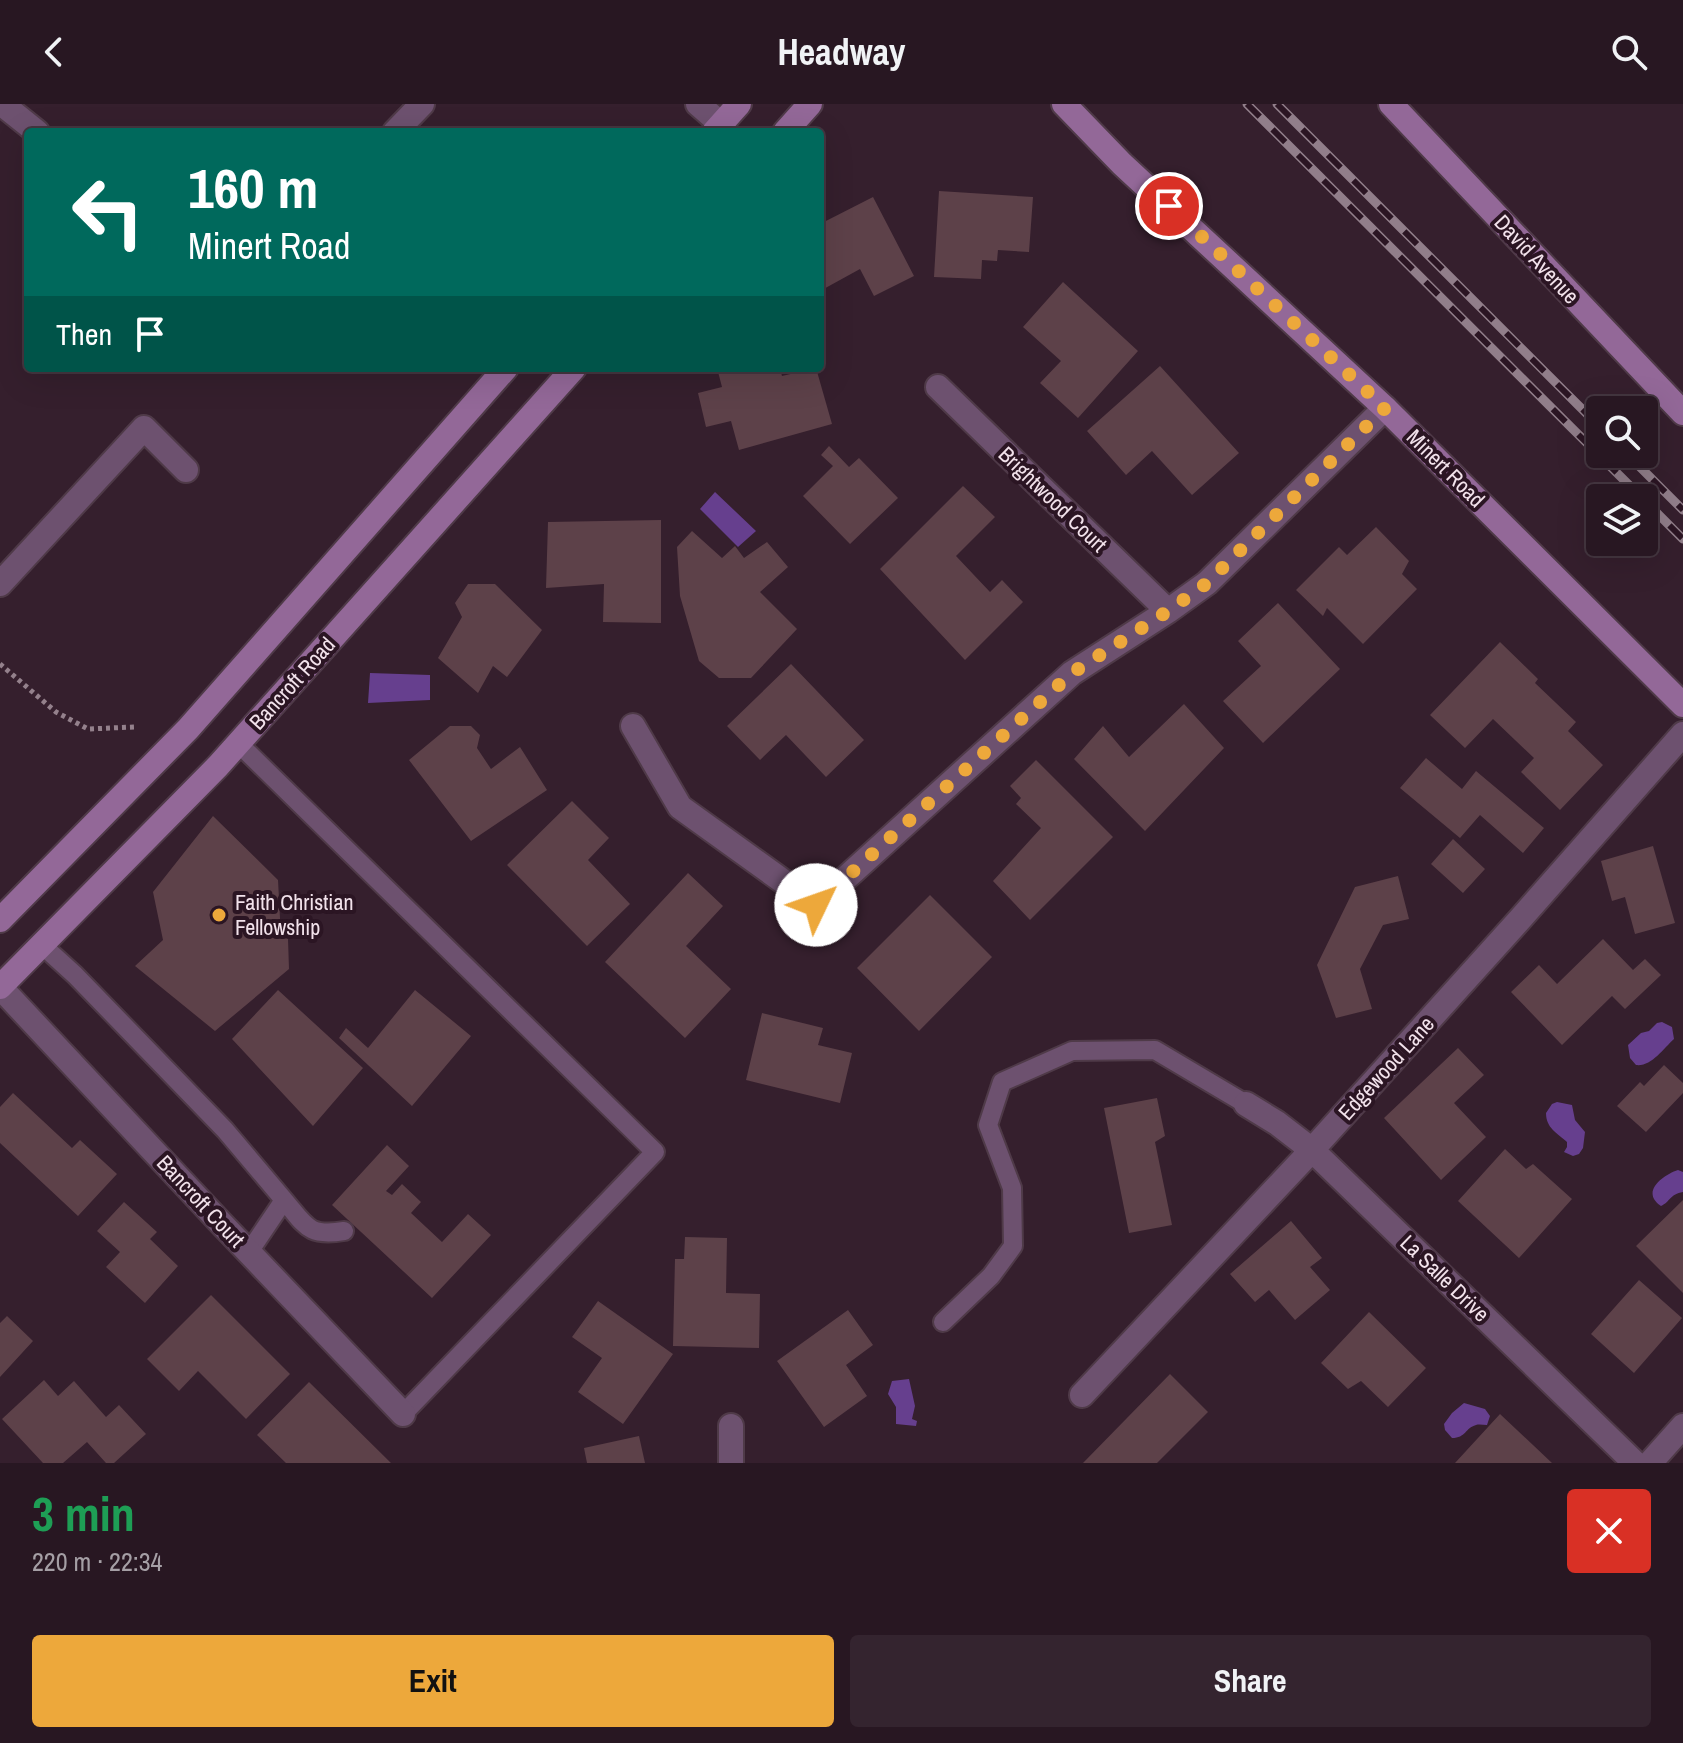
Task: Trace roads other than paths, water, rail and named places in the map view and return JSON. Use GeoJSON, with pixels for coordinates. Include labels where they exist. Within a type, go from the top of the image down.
{"type":"FeatureCollection","features":[{"type":"Feature","properties":{"kind":"street"},"geometry":{"type":"LineString","coordinates":[[399,128],[422,104]]}},
{"type":"Feature","properties":{"kind":"street"},"geometry":{"type":"LineString","coordinates":[[698,104],[718,128],[739,104]]}},
{"type":"Feature","properties":{"kind":"street"},"geometry":{"type":"LineString","coordinates":[[789,128],[810,104]]}},
{"type":"Feature","properties":{"kind":"street","name":"Minert Road"},"geometry":{"type":"LineString","coordinates":[[1064,104],[1122,164],[1385,408],[1683,705]]}},
{"type":"Feature","properties":{"kind":"street","name":"David Avenue"},"geometry":{"type":"LineString","coordinates":[[1391,104],[1683,413]]}},
{"type":"Feature","properties":{"kind":"street"},"geometry":{"type":"LineString","coordinates":[[1,105],[32,128]]}},
{"type":"Feature","properties":{"kind":"street"},"geometry":{"type":"LineString","coordinates":[[0,920],[188,729],[502,372]]}},
{"type":"Feature","properties":{"kind":"street","name":"Bancroft Road"},"geometry":{"type":"LineString","coordinates":[[0,987],[207,777],[570,372]]}},
{"type":"Feature","properties":{"kind":"street","name":"Brightwood Court"},"geometry":{"type":"LineString","coordinates":[[938,387],[1168,611]]}},
{"type":"Feature","properties":{"kind":"street"},"geometry":{"type":"LineString","coordinates":[[633,726],[680,807],[816,905],[1072,673],[1207,583],[1385,408]]}},
{"type":"Feature","properties":{"kind":"street"},"geometry":{"type":"LineString","coordinates":[[0,584],[144,428],[186,470]]}},
{"type":"Feature","properties":{"kind":"street","name":"Edgewood Lane"},"geometry":{"type":"LineString","coordinates":[[1082,1395],[1312,1150],[1683,734]]}},
{"type":"Feature","properties":{"kind":"street","name":"Bancroft Court"},"geometry":{"type":"LineString","coordinates":[[0,987],[403,1414]]}},
{"type":"Feature","properties":{"kind":"street","name":"La Salle Drive"},"geometry":{"type":"LineString","coordinates":[[1246,1104],[1312,1150],[1635,1463]]}},
{"type":"Feature","properties":{"kind":"street"},"geometry":{"type":"LineString","coordinates":[[731,1426],[731,1463]]}},
{"type":"Feature","properties":{"kind":"street"},"geometry":{"type":"LineString","coordinates":[[1650,1463],[1683,1426]]}},
{"type":"Feature","properties":{"kind":"lane"},"geometry":{"type":"LineString","coordinates":[[238,743],[655,1152],[403,1414]]}},
{"type":"Feature","properties":{"kind":"lane"},"geometry":{"type":"LineString","coordinates":[[42,945],[225,1130],[304,1223],[316,1232],[344,1231]]}},
{"type":"Feature","properties":{"kind":"lane"},"geometry":{"type":"LineString","coordinates":[[943,1322],[991,1276],[1013,1246],[1012,1188],[988,1125],[1002,1082],[1072,1051],[1155,1050],[1246,1104]]}},
{"type":"Feature","properties":{"kind":"lane"},"geometry":{"type":"LineString","coordinates":[[249,1252],[284,1200]]}},
{"type":"Feature","properties":{"kind":"railway"},"geometry":{"type":"LineString","coordinates":[[1247,104],[1628,484]]}},
{"type":"Feature","properties":{"kind":"railway"},"geometry":{"type":"LineString","coordinates":[[1277,104],[1586,413]]}},
{"type":"Feature","properties":{"kind":"railway"},"geometry":{"type":"LineString","coordinates":[[1641,468],[1683,510]]}},
{"type":"Feature","properties":{"kind":"railway"},"geometry":{"type":"LineString","coordinates":[[1658,514],[1683,539]]}},
{"type":"Feature","properties":{"kind":"place","name":"Faith Christian Fellowship"},"geometry":{"type":"Point","coordinates":[219,915]}}]}
